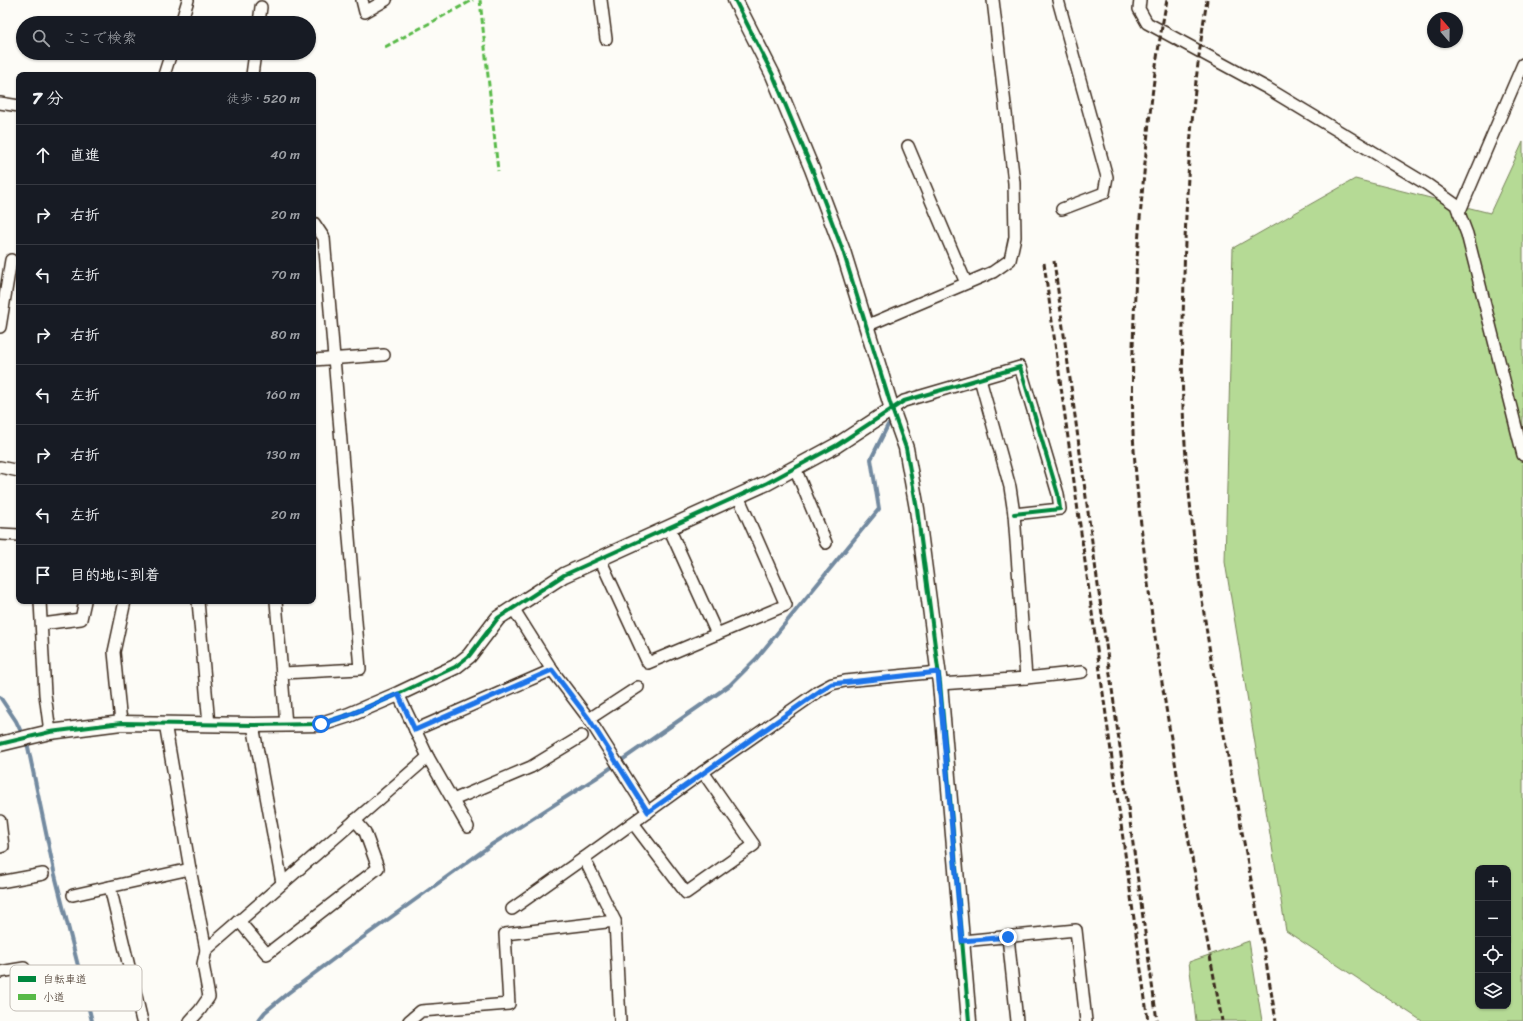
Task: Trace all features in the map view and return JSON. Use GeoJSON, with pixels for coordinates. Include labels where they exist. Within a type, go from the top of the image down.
{"type":"FeatureCollection","features":[{"type":"Feature","properties":{"kind":"street"},"geometry":{"type":"LineString","coordinates":[[182,16],[188,0]]}},
{"type":"Feature","properties":{"kind":"street"},"geometry":{"type":"LineString","coordinates":[[362,0],[365,12],[386,0]]}},
{"type":"Feature","properties":{"kind":"street"},"geometry":{"type":"LineString","coordinates":[[601,0],[606,39]]}},
{"type":"Feature","properties":{"kind":"street"},"geometry":{"type":"LineString","coordinates":[[735,0],[773,75],[812,169],[843,251],[892,409],[906,448],[917,509],[939,678],[969,1021]]}},
{"type":"Feature","properties":{"kind":"street"},"geometry":{"type":"LineString","coordinates":[[866,326],[993,272],[1010,260],[1015,237],[1014,183],[993,0]]}},
{"type":"Feature","properties":{"kind":"street"},"geometry":{"type":"LineString","coordinates":[[1058,0],[1107,177],[1104,193],[1062,209]]}},
{"type":"Feature","properties":{"kind":"street"},"geometry":{"type":"LineString","coordinates":[[1140,0],[1139,10],[1147,23],[1267,88],[1433,189],[1456,205],[1467,234],[1523,455]]}},
{"type":"Feature","properties":{"kind":"street"},"geometry":{"type":"LineString","coordinates":[[260,16],[261,7]]}},
{"type":"Feature","properties":{"kind":"street"},"geometry":{"type":"LineString","coordinates":[[165,72],[169,60]]}},
{"type":"Feature","properties":{"kind":"street"},"geometry":{"type":"LineString","coordinates":[[252,72],[254,60]]}},
{"type":"Feature","properties":{"kind":"street"},"geometry":{"type":"LineString","coordinates":[[1459,214],[1523,64]]}},
{"type":"Feature","properties":{"kind":"street"},"geometry":{"type":"LineString","coordinates":[[0,103],[16,106]]}},
{"type":"Feature","properties":{"kind":"street"},"geometry":{"type":"LineString","coordinates":[[908,146],[966,283]]}},
{"type":"Feature","properties":{"kind":"street"},"geometry":{"type":"LineString","coordinates":[[282,673],[360,669],[324,238],[316,226]]}},
{"type":"Feature","properties":{"kind":"street"},"geometry":{"type":"LineString","coordinates":[[0,327],[3,293],[11,260]]}},
{"type":"Feature","properties":{"kind":"street"},"geometry":{"type":"LineString","coordinates":[[316,360],[384,355]]}},
{"type":"Feature","properties":{"kind":"street"},"geometry":{"type":"LineString","coordinates":[[0,744],[50,732],[121,723],[208,725],[321,724],[349,715],[455,667],[470,656],[498,618],[564,575],[767,483],[837,445],[904,401],[1020,367],[1058,494],[1060,509],[1014,514]]}},
{"type":"Feature","properties":{"kind":"street"},"geometry":{"type":"LineString","coordinates":[[980,379],[1010,487],[1014,514],[1026,678]]}},
{"type":"Feature","properties":{"kind":"street"},"geometry":{"type":"LineString","coordinates":[[0,467],[16,470]]}},
{"type":"Feature","properties":{"kind":"street"},"geometry":{"type":"LineString","coordinates":[[795,468],[826,543]]}},
{"type":"Feature","properties":{"kind":"street"},"geometry":{"type":"LineString","coordinates":[[600,559],[648,663],[786,605],[738,496]]}},
{"type":"Feature","properties":{"kind":"street"},"geometry":{"type":"LineString","coordinates":[[669,528],[717,634]]}},
{"type":"Feature","properties":{"kind":"street"},"geometry":{"type":"LineString","coordinates":[[0,534],[16,535]]}},
{"type":"Feature","properties":{"kind":"street"},"geometry":{"type":"LineString","coordinates":[[40,604],[45,694],[50,732]]}},
{"type":"Feature","properties":{"kind":"street"},"geometry":{"type":"LineString","coordinates":[[42,624],[81,619],[85,604]]}},
{"type":"Feature","properties":{"kind":"street"},"geometry":{"type":"LineString","coordinates":[[121,723],[114,652],[124,604]]}},
{"type":"Feature","properties":{"kind":"street"},"geometry":{"type":"LineString","coordinates":[[198,604],[208,725]]}},
{"type":"Feature","properties":{"kind":"street"},"geometry":{"type":"LineString","coordinates":[[276,604],[286,725]]}},
{"type":"Feature","properties":{"kind":"street"},"geometry":{"type":"LineString","coordinates":[[513,608],[552,670],[589,719],[648,812]]}},
{"type":"Feature","properties":{"kind":"street"},"geometry":{"type":"LineString","coordinates":[[415,730],[552,670]]}},
{"type":"Feature","properties":{"kind":"street"},"geometry":{"type":"LineString","coordinates":[[512,909],[703,772],[832,684],[939,678],[1026,678],[1082,672]]}},
{"type":"Feature","properties":{"kind":"street"},"geometry":{"type":"LineString","coordinates":[[589,719],[638,687]]}},
{"type":"Feature","properties":{"kind":"street"},"geometry":{"type":"LineString","coordinates":[[398,694],[428,757],[468,827]]}},
{"type":"Feature","properties":{"kind":"street"},"geometry":{"type":"LineString","coordinates":[[165,723],[190,869],[206,950],[203,964],[209,997],[190,1021]]}},
{"type":"Feature","properties":{"kind":"street"},"geometry":{"type":"LineString","coordinates":[[252,725],[282,883]]}},
{"type":"Feature","properties":{"kind":"street"},"geometry":{"type":"LineString","coordinates":[[452,800],[531,767],[582,736]]}},
{"type":"Feature","properties":{"kind":"street"},"geometry":{"type":"LineString","coordinates":[[206,950],[428,757]]}},
{"type":"Feature","properties":{"kind":"street"},"geometry":{"type":"LineString","coordinates":[[634,822],[686,893],[754,845],[703,772]]}},
{"type":"Feature","properties":{"kind":"street"},"geometry":{"type":"LineString","coordinates":[[239,921],[267,954],[378,868],[365,832],[355,820]]}},
{"type":"Feature","properties":{"kind":"street"},"geometry":{"type":"LineString","coordinates":[[0,821],[3,846],[0,846]]}},
{"type":"Feature","properties":{"kind":"street"},"geometry":{"type":"LineString","coordinates":[[584,858],[615,921],[620,1021]]}},
{"type":"Feature","properties":{"kind":"street"},"geometry":{"type":"LineString","coordinates":[[74,895],[190,869]]}},
{"type":"Feature","properties":{"kind":"street"},"geometry":{"type":"LineString","coordinates":[[0,882],[43,874]]}},
{"type":"Feature","properties":{"kind":"street"},"geometry":{"type":"LineString","coordinates":[[110,887],[129,965]]}},
{"type":"Feature","properties":{"kind":"street"},"geometry":{"type":"LineString","coordinates":[[409,1021],[422,1016],[509,1004],[505,934],[615,921]]}},
{"type":"Feature","properties":{"kind":"street"},"geometry":{"type":"LineString","coordinates":[[962,941],[1076,930],[1086,1021]]}},
{"type":"Feature","properties":{"kind":"street"},"geometry":{"type":"LineString","coordinates":[[1008,937],[1017,1021]]}},
{"type":"Feature","properties":{"kind":"street"},"geometry":{"type":"LineString","coordinates":[[0,972],[10,970]]}},
{"type":"Feature","properties":{"kind":"street"},"geometry":{"type":"LineString","coordinates":[[140,1011],[142,1021]]}},
{"type":"Feature","properties":{"kind":"green space"},"geometry":{"type":"Polygon","coordinates":[[[1523,142],[1523,1021],[1422,1021],[1286,931],[1225,562],[1233,248],[1355,179],[1490,213],[1523,142]]]}},
{"type":"Feature","properties":{"kind":"green space"},"geometry":{"type":"Polygon","coordinates":[[[1249,941],[1262,1021],[1196,1021],[1189,962],[1249,941]]]}},
{"type":"Feature","properties":{"kind":"waterway"},"geometry":{"type":"LineString","coordinates":[[258,1021],[265,1012],[288,993],[491,845],[596,778],[730,685],[756,659],[879,509],[871,459],[888,425]]}},
{"type":"Feature","properties":{"kind":"waterway"},"geometry":{"type":"LineString","coordinates":[[0,697],[16,721],[28,747],[54,871],[78,965]]}},
{"type":"Feature","properties":{"kind":"waterway"},"geometry":{"type":"LineString","coordinates":[[89,1011],[92,1021]]}},
{"type":"Feature","properties":{"kind":"railway"},"geometry":{"type":"LineString","coordinates":[[1167,0],[1158,48],[1152,97],[1140,225],[1133,344],[1133,433],[1140,520],[1158,660],[1184,815],[1222,1021]]}},
{"type":"Feature","properties":{"kind":"railway"},"geometry":{"type":"LineString","coordinates":[[1207,0],[1197,69],[1186,208],[1182,353],[1184,428],[1190,503],[1210,652],[1222,726],[1276,1021]]}},
{"type":"Feature","properties":{"kind":"railway"},"geometry":{"type":"LineString","coordinates":[[1054,261],[1157,1021]]}},
{"type":"Feature","properties":{"kind":"railway"},"geometry":{"type":"LineString","coordinates":[[1044,263],[1148,1021]]}},
{"type":"Feature","properties":{"kind":"marked path"},"geometry":{"type":"LineString","coordinates":[[385,47],[473,0]]}},
{"type":"Feature","properties":{"kind":"marked path"},"geometry":{"type":"LineString","coordinates":[[480,0],[498,171]]}},
{"type":"Feature","properties":{"kind":"cycle path"},"geometry":{"type":"LineString","coordinates":[[735,0],[773,75],[812,169],[843,251],[892,409],[906,448],[917,509],[940,684],[969,1021]]}},
{"type":"Feature","properties":{"kind":"cycle path"},"geometry":{"type":"LineString","coordinates":[[0,744],[50,732],[121,723],[253,725],[321,724],[349,715],[455,667],[469,656],[498,618],[564,575],[767,483],[837,445],[904,401],[1020,367],[1058,494],[1060,509],[1014,514]]}},
{"type":"Feature","properties":{"kind":"route"},"geometry":{"type":"LineString","coordinates":[[321,724],[349,715],[398,694],[415,730],[552,670],[589,719],[648,812],[703,772],[832,684],[938,672],[962,941],[1008,937]]}}]}
